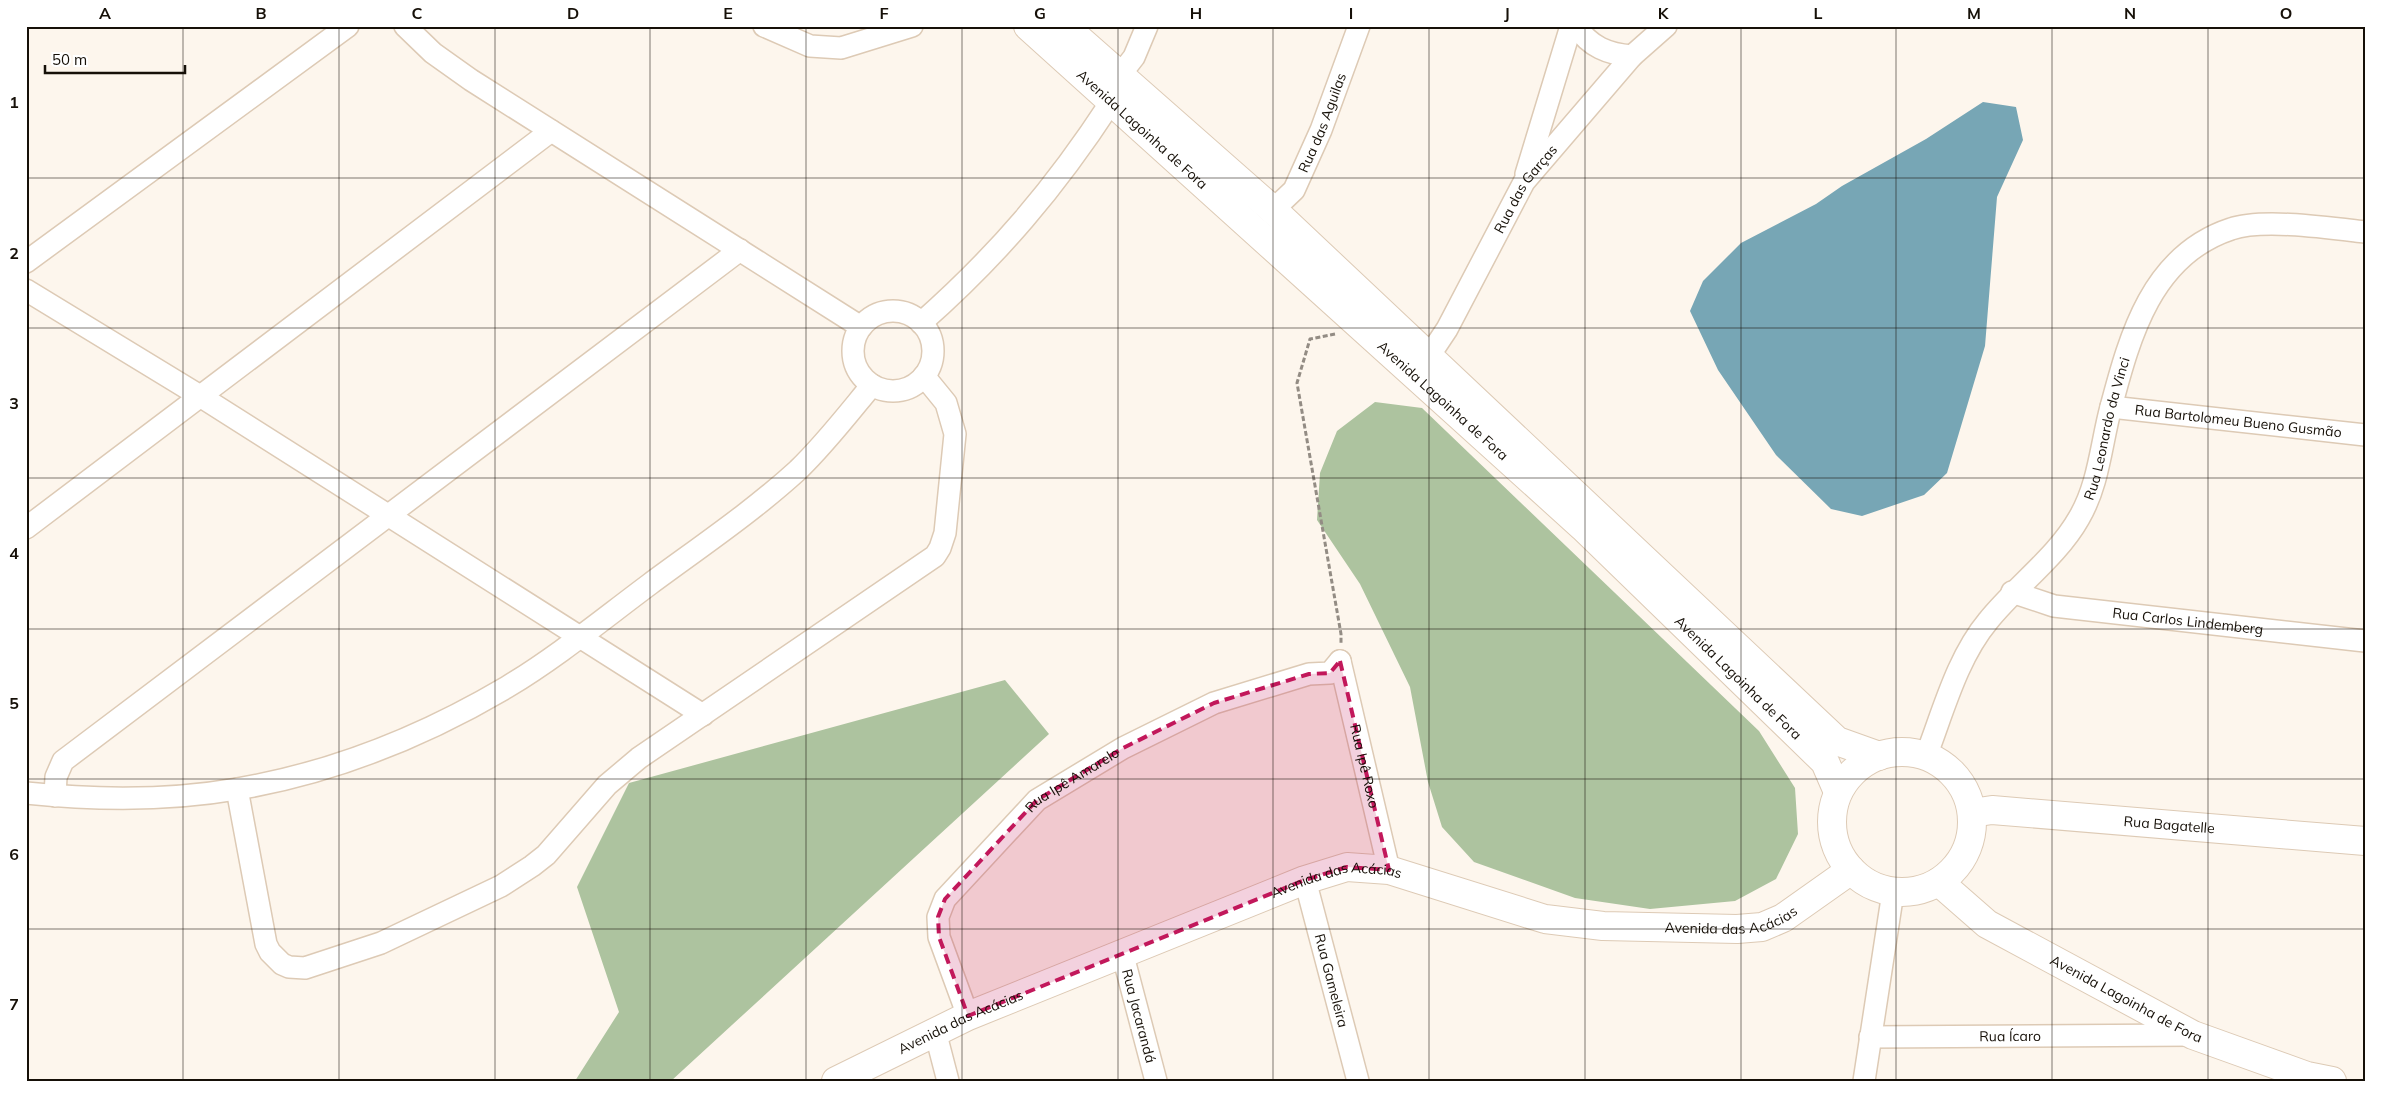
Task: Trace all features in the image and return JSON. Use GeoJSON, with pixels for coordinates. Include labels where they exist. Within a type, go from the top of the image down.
{"type":"FeatureCollection","features":[{"type":"Feature","properties":{"kind":"main road","name":"Avenida Lagoinha de Fora"},"geometry":{"type":"LineString","coordinates":[[1028,26],[1365,329],[1421,364],[1837,741],[1879,756]]}},
{"type":"Feature","properties":{"kind":"main road","name":"Avenida Lagoinha de Fora"},"geometry":{"type":"LineString","coordinates":[[1064,26],[1273,210],[1421,364],[1583,526],[1825,762],[1838,792]]}},
{"type":"Feature","properties":{"kind":"main road"},"geometry":{"type":"LineString","coordinates":[[1902,752],[1926,756],[1943,765],[1956,778],[1967,795],[1972,813],[1972,833],[1966,852],[1955,869],[1939,882],[1917,890],[1893,892],[1870,885],[1851,870],[1839,853],[1832,833],[1832,812],[1838,792],[1848,777],[1862,764],[1879,756],[1902,752]]}},
{"type":"Feature","properties":{"kind":"main road","name":"Rua Bagatelle"},"geometry":{"type":"LineString","coordinates":[[1972,813],[1992,810],[2365,841]]}},
{"type":"Feature","properties":{"kind":"main road","name":"Avenida das Acácias"},"geometry":{"type":"LineString","coordinates":[[836,1081],[934,1031],[968,1016],[1122,952],[1305,880],[1348,867],[1389,870],[1545,919],[1603,926],[1737,929],[1762,927],[1783,918],[1851,870]]}},
{"type":"Feature","properties":{"kind":"main road","name":"Avenida Lagoinha de Fora"},"geometry":{"type":"LineString","coordinates":[[1939,882],[1987,924],[2193,1035],[2307,1076],[2332,1081]]}},
{"type":"Feature","properties":{"kind":"street"},"geometry":{"type":"LineString","coordinates":[[26,262],[348,26]]}},
{"type":"Feature","properties":{"kind":"street"},"geometry":{"type":"LineString","coordinates":[[405,26],[452,67],[861,327]]}},
{"type":"Feature","properties":{"kind":"street"},"geometry":{"type":"LineString","coordinates":[[764,26],[810,46],[842,48],[912,26]]}},
{"type":"Feature","properties":{"kind":"street"},"geometry":{"type":"LineString","coordinates":[[1120,75],[1134,57],[1147,26]]}},
{"type":"Feature","properties":{"kind":"street","name":"Rua das Aguilas"},"geometry":{"type":"LineString","coordinates":[[1273,210],[1294,190],[1321,130],[1358,26]]}},
{"type":"Feature","properties":{"kind":"street"},"geometry":{"type":"LineString","coordinates":[[1524,182],[1571,26]]}},
{"type":"Feature","properties":{"kind":"street"},"geometry":{"type":"LineString","coordinates":[[1576,26],[1582,36],[1597,47],[1614,54],[1632,56]]}},
{"type":"Feature","properties":{"kind":"street","name":"Rua das Garças"},"geometry":{"type":"LineString","coordinates":[[1421,364],[1452,321],[1524,182],[1632,56],[1666,26]]}},
{"type":"Feature","properties":{"kind":"street"},"geometry":{"type":"LineString","coordinates":[[921,323],[983,266],[1021,225],[1054,186],[1111,102]]}},
{"type":"Feature","properties":{"kind":"street"},"geometry":{"type":"LineString","coordinates":[[26,528],[551,131]]}},
{"type":"Feature","properties":{"kind":"street","name":"Rua Leonardo da Vinci"},"geometry":{"type":"LineString","coordinates":[[1926,756],[1964,660],[1986,622],[2012,592],[2061,543],[2079,518],[2092,490],[2111,407],[2140,314],[2163,276],[2194,246],[2232,228],[2275,224],[2365,232]]}},
{"type":"Feature","properties":{"kind":"street"},"geometry":{"type":"LineString","coordinates":[[55,796],[56,777],[64,761],[740,250]]}},
{"type":"Feature","properties":{"kind":"street"},"geometry":{"type":"LineString","coordinates":[[26,290],[200,396],[703,715]]}},
{"type":"Feature","properties":{"kind":"street"},"geometry":{"type":"LineString","coordinates":[[895,312],[914,317],[921,323],[931,339],[933,349],[930,368],[910,388],[890,391],[872,385],[859,372],[853,354],[854,344],[861,327],[876,315],[895,312]]}},
{"type":"Feature","properties":{"kind":"street"},"geometry":{"type":"LineString","coordinates":[[237,789],[266,944],[270,952],[282,964],[305,968],[381,943],[517,877],[546,855],[588,806],[622,771],[928,562],[940,548],[945,533],[955,434],[946,403],[924,376]]}},
{"type":"Feature","properties":{"kind":"street"},"geometry":{"type":"LineString","coordinates":[[26,793],[55,796],[141,797],[237,789],[350,760],[431,728],[508,686],[580,636],[776,489],[826,441],[872,385]]}},
{"type":"Feature","properties":{"kind":"street","name":"Rua Bartolomeu Bueno Gusmão"},"geometry":{"type":"LineString","coordinates":[[2111,407],[2365,435]]}},
{"type":"Feature","properties":{"kind":"street","name":"Rua Carlos Lindemberg"},"geometry":{"type":"LineString","coordinates":[[2012,592],[2054,606],[2365,641]]}},
{"type":"Feature","properties":{"kind":"street","name":"Rua Ipê Roxo"},"geometry":{"type":"LineString","coordinates":[[1340,661],[1389,870]]}},
{"type":"Feature","properties":{"kind":"street","name":"Rua Ipê Amarelo"},"geometry":{"type":"LineString","coordinates":[[968,1016],[939,937],[938,917],[945,899],[1037,800],[1123,748],[1214,703],[1308,674],[1330,673],[1340,661]]}},
{"type":"Feature","properties":{"kind":"street","name":"Rua Gameleira"},"geometry":{"type":"LineString","coordinates":[[1305,880],[1358,1081]]}},
{"type":"Feature","properties":{"kind":"street"},"geometry":{"type":"LineString","coordinates":[[1864,1081],[1893,892]]}},
{"type":"Feature","properties":{"kind":"street","name":"Rua Jacarandá"},"geometry":{"type":"LineString","coordinates":[[1122,952],[1156,1081]]}},
{"type":"Feature","properties":{"kind":"street"},"geometry":{"type":"LineString","coordinates":[[934,1031],[948,1081]]}},
{"type":"Feature","properties":{"kind":"street","name":"Rua Ícaro"},"geometry":{"type":"LineString","coordinates":[[1870,1037],[2193,1035]]}},
{"type":"Feature","properties":{"kind":"path"},"geometry":{"type":"LineString","coordinates":[[1340,661],[1341,634],[1297,383],[1310,339],[1365,329]]}},
{"type":"Feature","properties":{"kind":"highlighted area"},"geometry":{"type":"Polygon","coordinates":[[[1340,661],[1389,870],[1347,867],[1305,880],[968,1016],[939,937],[938,917],[945,899],[1037,800],[1123,748],[1214,703],[1309,674],[1330,673],[1340,661]]]}},
{"type":"Feature","properties":{"kind":"green space"},"geometry":{"type":"Polygon","coordinates":[[[1375,402],[1422,408],[1759,731],[1795,788],[1798,834],[1776,879],[1735,901],[1650,909],[1575,898],[1474,862],[1442,827],[1428,782],[1410,687],[1360,584],[1317,520],[1320,473],[1337,431],[1375,402]]]}},
{"type":"Feature","properties":{"kind":"green space"},"geometry":{"type":"Polygon","coordinates":[[[1005,680],[1049,734],[671,1081],[575,1081],[619,1012],[577,887],[629,783],[1005,680]]]}},
{"type":"Feature","properties":{"kind":"water"},"geometry":{"type":"Polygon","coordinates":[[[1983,102],[2016,107],[2023,140],[1997,197],[1985,346],[1947,473],[1924,495],[1862,516],[1831,509],[1776,455],[1718,370],[1690,311],[1703,281],[1741,243],[1816,204],[1842,186],[1926,139],[1983,102]]]}}]}
